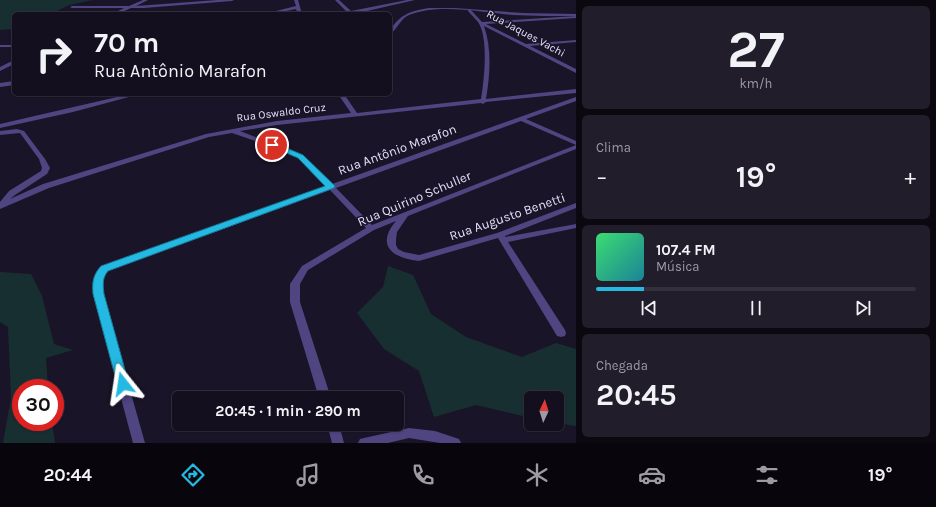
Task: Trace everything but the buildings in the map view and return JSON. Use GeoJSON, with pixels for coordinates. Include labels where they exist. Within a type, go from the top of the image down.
{"type":"FeatureCollection","features":[{"type":"Feature","properties":{"kind":"street"},"geometry":{"type":"LineString","coordinates":[[119,12],[146,0]]}},
{"type":"Feature","properties":{"kind":"street"},"geometry":{"type":"LineString","coordinates":[[72,7],[132,7],[232,0]]}},
{"type":"Feature","properties":{"kind":"street"},"geometry":{"type":"LineString","coordinates":[[296,0],[300,12]]}},
{"type":"Feature","properties":{"kind":"street"},"geometry":{"type":"LineString","coordinates":[[337,0],[350,12]]}},
{"type":"Feature","properties":{"kind":"street"},"geometry":{"type":"LineString","coordinates":[[356,12],[413,0]]}},
{"type":"Feature","properties":{"kind":"street"},"geometry":{"type":"LineString","coordinates":[[275,12],[299,7]]}},
{"type":"Feature","properties":{"kind":"street"},"geometry":{"type":"LineString","coordinates":[[392,30],[400,19],[414,12],[427,10],[469,10],[525,15],[576,16]]}},
{"type":"Feature","properties":{"kind":"street","name":"Rua Jaques Vachi"},"geometry":{"type":"LineString","coordinates":[[469,10],[481,23],[576,70]]}},
{"type":"Feature","properties":{"kind":"street"},"geometry":{"type":"LineString","coordinates":[[483,102],[486,57],[485,33],[481,23],[576,16]]}},
{"type":"Feature","properties":{"kind":"street"},"geometry":{"type":"LineString","coordinates":[[2,46],[12,42]]}},
{"type":"Feature","properties":{"kind":"street"},"geometry":{"type":"LineString","coordinates":[[525,45],[576,42]]}},
{"type":"Feature","properties":{"kind":"street"},"geometry":{"type":"LineString","coordinates":[[0,69],[12,63]]}},
{"type":"Feature","properties":{"kind":"street"},"geometry":{"type":"LineString","coordinates":[[0,85],[12,83]]}},
{"type":"Feature","properties":{"kind":"street","name":"Rua Oswaldo Cruz"},"geometry":{"type":"LineString","coordinates":[[0,207],[53,184],[208,135],[230,130],[355,114],[483,102],[576,91]]}},
{"type":"Feature","properties":{"kind":"street"},"geometry":{"type":"LineString","coordinates":[[0,126],[129,96]]}},
{"type":"Feature","properties":{"kind":"street"},"geometry":{"type":"LineString","coordinates":[[342,96],[355,114]]}},
{"type":"Feature","properties":{"kind":"street","name":"Rua Antônio Marafon"},"geometry":{"type":"LineString","coordinates":[[139,443],[98,294],[97,282],[99,275],[105,268],[576,99]]}},
{"type":"Feature","properties":{"kind":"street"},"geometry":{"type":"LineString","coordinates":[[521,119],[576,143]]}},
{"type":"Feature","properties":{"kind":"street"},"geometry":{"type":"LineString","coordinates":[[230,130],[300,156],[371,228]]}},
{"type":"Feature","properties":{"kind":"street"},"geometry":{"type":"LineString","coordinates":[[0,133],[17,131],[22,132],[42,159],[46,168],[44,172],[12,193],[0,207]]}},
{"type":"Feature","properties":{"kind":"street","name":"Rua Quirino Schuller"},"geometry":{"type":"LineString","coordinates":[[323,391],[295,302],[295,284],[304,268],[371,228],[576,147]]}},
{"type":"Feature","properties":{"kind":"street","name":"Rua Augusto Benetti"},"geometry":{"type":"LineString","coordinates":[[406,215],[395,226],[391,234],[392,244],[398,254],[408,258],[419,258],[501,237],[576,205]]}},
{"type":"Feature","properties":{"kind":"street"},"geometry":{"type":"LineString","coordinates":[[561,333],[501,237],[576,226]]}},
{"type":"Feature","properties":{"kind":"street"},"geometry":{"type":"LineString","coordinates":[[335,431],[338,443]]}},
{"type":"Feature","properties":{"kind":"street"},"geometry":{"type":"LineString","coordinates":[[364,443],[409,433],[435,436],[455,443]]}},
{"type":"Feature","properties":{"kind":"green space"},"geometry":{"type":"Polygon","coordinates":[[[0,0],[93,0],[69,5],[55,12],[12,12],[12,29],[0,30],[0,0]]]}},
{"type":"Feature","properties":{"kind":"green space"},"geometry":{"type":"Polygon","coordinates":[[[388,266],[413,275],[431,314],[466,337],[522,357],[556,343],[576,349],[576,426],[564,424],[564,391],[524,391],[524,416],[476,405],[434,417],[419,371],[384,349],[357,313],[383,287],[388,266]]]}},
{"type":"Feature","properties":{"kind":"green space"},"geometry":{"type":"Polygon","coordinates":[[[0,272],[31,274],[42,296],[54,344],[73,350],[46,358],[47,379],[12,379],[12,431],[53,431],[55,443],[3,443],[11,398],[8,327],[0,322],[0,272]]]}},
{"type":"Feature","properties":{"kind":"route"},"geometry":{"type":"LineString","coordinates":[[123,384],[98,294],[97,282],[99,275],[105,268],[331,186],[300,156],[272,145]]}}]}
